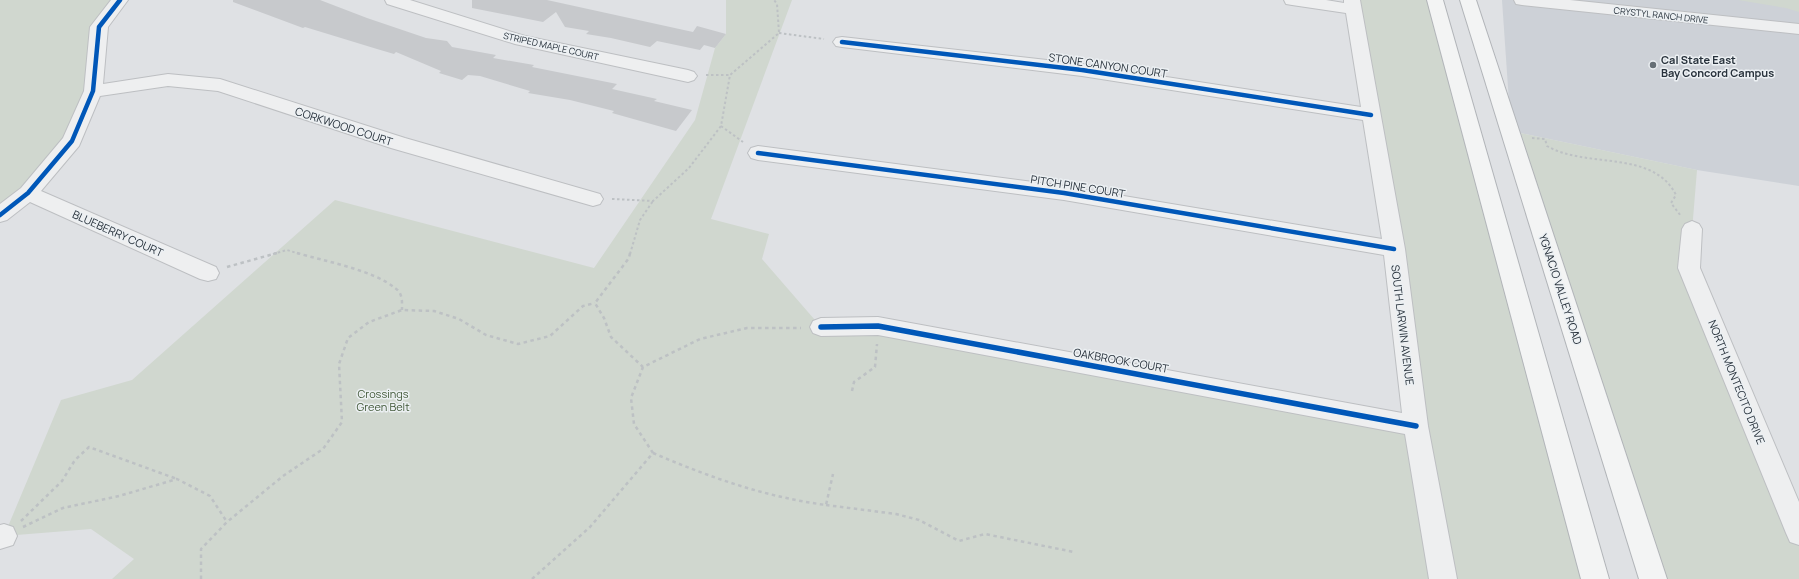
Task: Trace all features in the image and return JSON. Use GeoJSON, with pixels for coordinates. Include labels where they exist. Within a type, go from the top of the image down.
{"type":"FeatureCollection","features":[{"type":"Feature","properties":{"kind":"highway"},"geometry":{"type":"LineString","coordinates":[[1435,0],[1595,579]]}},
{"type":"Feature","properties":{"kind":"highway","name":"YGNACIO VALLEY ROAD"},"geometry":{"type":"LineString","coordinates":[[1468,0],[1653,579]]}},
{"type":"Feature","properties":{"kind":"street"},"geometry":{"type":"LineString","coordinates":[[0,216],[28,193],[72,141],[93,91],[99,27],[120,0]]}},
{"type":"Feature","properties":{"kind":"street","name":"STRIPED MAPLE COURT"},"geometry":{"type":"LineString","coordinates":[[393,0],[521,40],[688,76]]}},
{"type":"Feature","properties":{"kind":"street"},"geometry":{"type":"LineString","coordinates":[[1292,0],[1353,4]]}},
{"type":"Feature","properties":{"kind":"street","name":"CRYSTYL RANCH DRIVE"},"geometry":{"type":"LineString","coordinates":[[1522,0],[1799,29]]}},
{"type":"Feature","properties":{"kind":"street","name":"CRYSTYL RANCH DRIVE"},"geometry":{"type":"LineString","coordinates":[[1628,0],[1799,17]]}},
{"type":"Feature","properties":{"kind":"street","name":"SOUTH LARWIN AVENUE"},"geometry":{"type":"LineString","coordinates":[[1353,4],[1394,249],[1416,426],[1443,579]]}},
{"type":"Feature","properties":{"kind":"street","name":"STONE CANYON COURT"},"geometry":{"type":"LineString","coordinates":[[842,42],[1082,70],[1371,115]]}},
{"type":"Feature","properties":{"kind":"street","name":"CORKWOOD COURT"},"geometry":{"type":"LineString","coordinates":[[93,91],[168,80],[220,85],[398,143],[593,199]]}},
{"type":"Feature","properties":{"kind":"street","name":"PITCH PINE COURT"},"geometry":{"type":"LineString","coordinates":[[758,153],[1064,193],[1394,249]]}},
{"type":"Feature","properties":{"kind":"street","name":"BLUEBERRY COURT"},"geometry":{"type":"LineString","coordinates":[[28,193],[208,273]]}},
{"type":"Feature","properties":{"kind":"street","name":"NORTH MONTECITO DRIVE"},"geometry":{"type":"LineString","coordinates":[[1692,229],[1690,268],[1799,533]]}},
{"type":"Feature","properties":{"kind":"street","name":"OAKBROOK COURT"},"geometry":{"type":"LineString","coordinates":[[821,327],[878,326],[1416,426]]}},
{"type":"Feature","properties":{"kind":"path"},"geometry":{"type":"LineString","coordinates":[[774,0],[776,4],[779,33]]}},
{"type":"Feature","properties":{"kind":"path"},"geometry":{"type":"LineString","coordinates":[[201,579],[201,549],[227,522],[283,476],[323,449],[342,422],[339,364],[348,338],[369,322],[402,310],[434,311],[460,319],[486,335],[518,344],[550,336],[583,306],[595,303],[630,258],[640,220],[653,201],[689,168],[721,126],[730,75],[779,33],[842,42]]}},
{"type":"Feature","properties":{"kind":"path"},"geometry":{"type":"LineString","coordinates":[[721,126],[758,153]]}},
{"type":"Feature","properties":{"kind":"path"},"geometry":{"type":"LineString","coordinates":[[1512,135],[1545,139],[1547,146],[1559,152],[1631,164],[1657,174],[1670,183],[1676,196],[1671,203],[1692,229]]}},
{"type":"Feature","properties":{"kind":"path"},"geometry":{"type":"LineString","coordinates":[[593,199],[653,201]]}},
{"type":"Feature","properties":{"kind":"path"},"geometry":{"type":"LineString","coordinates":[[208,273],[287,250],[371,275],[396,288],[402,297],[402,310]]}},
{"type":"Feature","properties":{"kind":"path"},"geometry":{"type":"LineString","coordinates":[[595,303],[604,318],[611,337],[643,367]]}},
{"type":"Feature","properties":{"kind":"path"},"geometry":{"type":"LineString","coordinates":[[852,391],[854,382],[875,367],[878,326]]}},
{"type":"Feature","properties":{"kind":"path"},"geometry":{"type":"LineString","coordinates":[[821,327],[747,328],[700,339],[643,367],[631,398],[634,424],[653,453],[712,478],[803,503],[896,514],[919,520],[958,541],[985,534],[1074,552]]}},
{"type":"Feature","properties":{"kind":"path"},"geometry":{"type":"LineString","coordinates":[[2,536],[37,507],[62,481],[75,460],[90,447],[177,479],[210,496],[227,522]]}},
{"type":"Feature","properties":{"kind":"path"},"geometry":{"type":"LineString","coordinates":[[532,579],[558,558],[597,520],[632,475],[653,453]]}},
{"type":"Feature","properties":{"kind":"path"},"geometry":{"type":"LineString","coordinates":[[826,505],[833,474]]}},
{"type":"Feature","properties":{"kind":"path"},"geometry":{"type":"LineString","coordinates":[[2,536],[63,508],[119,496],[177,479]]}},
{"type":"Feature","properties":{"kind":"shaded area","name":"Cal State East Bay Concord Campus"},"geometry":{"type":"Polygon","coordinates":[[[1502,0],[1799,0],[1799,186],[1697,170],[1511,131],[1502,0]]]}},
{"type":"Feature","properties":{"kind":"green space"},"geometry":{"type":"Polygon","coordinates":[[[0,0],[120,0],[99,27],[72,141],[0,215],[0,0]]]}},
{"type":"Feature","properties":{"kind":"green space","name":"Crossings Green Belt"},"geometry":{"type":"Polygon","coordinates":[[[726,0],[792,0],[711,219],[769,234],[762,259],[821,327],[878,326],[1416,426],[1352,0],[1435,0],[1595,579],[112,579],[134,559],[91,529],[4,536],[61,400],[132,380],[335,200],[594,268],[695,120],[715,48],[726,34],[726,0]]]}},
{"type":"Feature","properties":{"kind":"green space"},"geometry":{"type":"Polygon","coordinates":[[[1738,0],[1799,0],[1799,12],[1786,8],[1738,0]]]}},
{"type":"Feature","properties":{"kind":"green space"},"geometry":{"type":"Polygon","coordinates":[[[1511,131],[1697,170],[1689,268],[1799,533],[1799,579],[1653,579],[1511,131]]]}},
{"type":"Feature","properties":{"kind":"building"},"geometry":{"type":"Polygon","coordinates":[[[233,0],[320,0],[426,38],[447,41],[452,47],[496,55],[493,58],[534,65],[532,67],[617,84],[612,89],[657,99],[654,101],[692,110],[676,131],[612,113],[614,111],[570,100],[528,93],[530,91],[480,76],[468,75],[462,80],[439,73],[441,71],[396,52],[394,54],[305,27],[303,28],[233,2],[233,0]]]}},
{"type":"Feature","properties":{"kind":"building"},"geometry":{"type":"Polygon","coordinates":[[[472,0],[547,0],[693,32],[697,26],[726,34],[715,48],[704,45],[700,50],[657,41],[650,47],[586,34],[589,31],[565,27],[556,12],[543,22],[472,8],[472,0]]]}},
{"type":"Feature","properties":{"kind":"cycle path"},"geometry":{"type":"LineString","coordinates":[[0,215],[28,193],[72,141],[93,91],[99,27],[120,0]]}},
{"type":"Feature","properties":{"kind":"cycle path"},"geometry":{"type":"LineString","coordinates":[[842,42],[1082,70],[1371,115]]}},
{"type":"Feature","properties":{"kind":"cycle path"},"geometry":{"type":"LineString","coordinates":[[758,153],[1064,193],[1394,249]]}},
{"type":"Feature","properties":{"kind":"cycle path"},"geometry":{"type":"LineString","coordinates":[[821,327],[878,326],[1416,426]]}},
{"type":"Feature","properties":{"kind":"place","name":"Cal State East Bay Concord Campus"},"geometry":{"type":"Point","coordinates":[1653,65]}}]}
